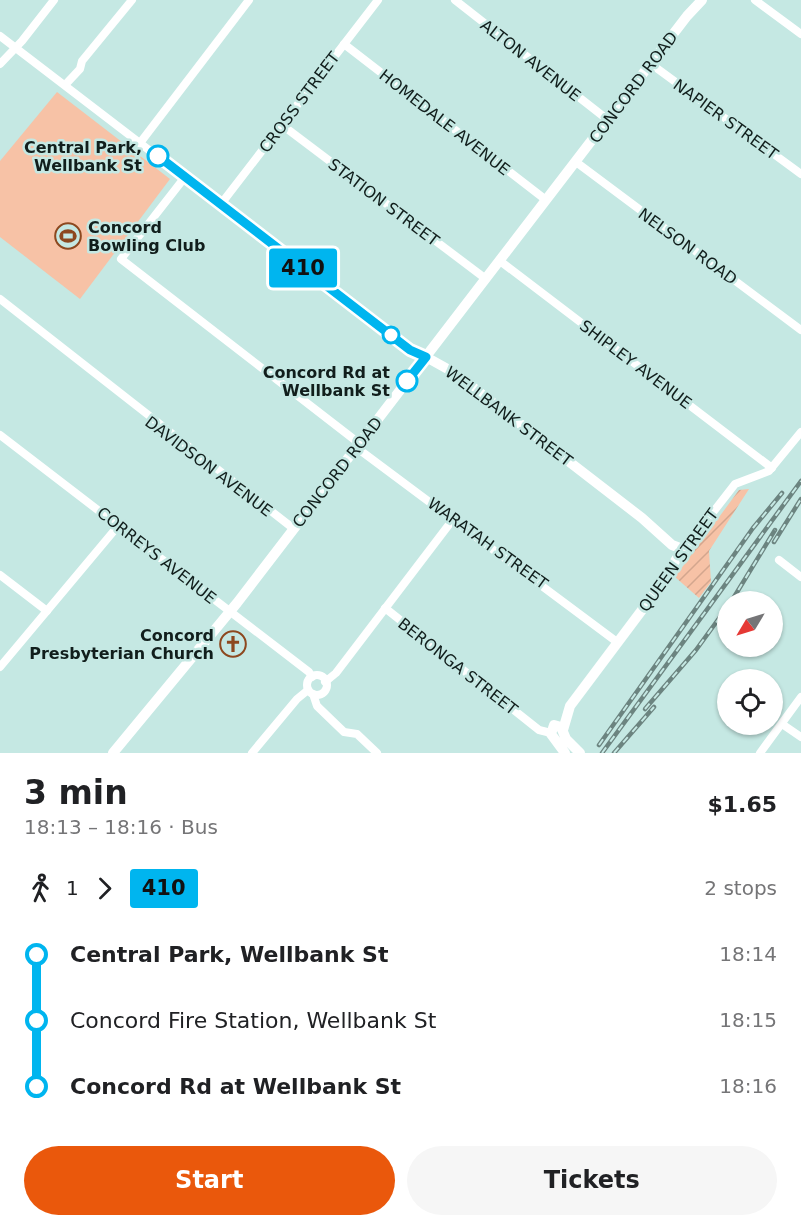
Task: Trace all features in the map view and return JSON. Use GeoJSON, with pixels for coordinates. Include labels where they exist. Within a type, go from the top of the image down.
{"type":"FeatureCollection","features":[{"type":"Feature","properties":{"kind":"main road","name":"CONCORD ROAD"},"geometry":{"type":"LineString","coordinates":[[687,16],[696,0]]}},
{"type":"Feature","properties":{"kind":"main road","name":"CONCORD ROAD"},"geometry":{"type":"LineString","coordinates":[[113,753],[230,612],[687,16],[702,0]]}},
{"type":"Feature","properties":{"kind":"main road","name":"WELLBANK STREET"},"geometry":{"type":"LineString","coordinates":[[426,357],[453,372],[642,518],[686,549]]}},
{"type":"Feature","properties":{"kind":"main road","name":"WELLBANK STREET"},"geometry":{"type":"LineString","coordinates":[[642,518],[672,545],[686,549]]}},
{"type":"Feature","properties":{"kind":"main road"},"geometry":{"type":"LineString","coordinates":[[672,545],[678,560]]}},
{"type":"Feature","properties":{"kind":"main road","name":"QUEEN STREET"},"geometry":{"type":"LineString","coordinates":[[555,729],[562,712],[570,706],[686,549]]}},
{"type":"Feature","properties":{"kind":"main road"},"geometry":{"type":"LineString","coordinates":[[555,729],[581,752]]}},
{"type":"Feature","properties":{"kind":"main road"},"geometry":{"type":"LineString","coordinates":[[555,729],[565,753]]}},
{"type":"Feature","properties":{"kind":"street"},"geometry":{"type":"LineString","coordinates":[[0,64],[17,48],[54,0]]}},
{"type":"Feature","properties":{"kind":"street"},"geometry":{"type":"LineString","coordinates":[[65,85],[80,69],[82,61],[132,0]]}},
{"type":"Feature","properties":{"kind":"street"},"geometry":{"type":"LineString","coordinates":[[140,143],[249,0]]}},
{"type":"Feature","properties":{"kind":"street","name":"CROSS STREET"},"geometry":{"type":"LineString","coordinates":[[221,204],[378,0]]}},
{"type":"Feature","properties":{"kind":"street","name":"ALTON AVENUE"},"geometry":{"type":"LineString","coordinates":[[455,0],[608,120]]}},
{"type":"Feature","properties":{"kind":"street"},"geometry":{"type":"LineString","coordinates":[[760,2],[801,34]]}},
{"type":"Feature","properties":{"kind":"street","name":"WELLBANK STREET"},"geometry":{"type":"LineString","coordinates":[[0,36],[410,350],[426,357]]}},
{"type":"Feature","properties":{"kind":"street","name":"HOMEDALE AVENUE"},"geometry":{"type":"LineString","coordinates":[[344,44],[546,200]]}},
{"type":"Feature","properties":{"kind":"street","name":"NAPIER STREET"},"geometry":{"type":"LineString","coordinates":[[651,64],[801,174]]}},
{"type":"Feature","properties":{"kind":"street","name":"STATION STREET"},"geometry":{"type":"LineString","coordinates":[[282,125],[486,279]]}},
{"type":"Feature","properties":{"kind":"street","name":"NELSON ROAD"},"geometry":{"type":"LineString","coordinates":[[576,162],[801,330]]}},
{"type":"Feature","properties":{"kind":"street","name":"WARATAH STREET"},"geometry":{"type":"LineString","coordinates":[[185,177],[121,259],[358,446],[617,642]]}},
{"type":"Feature","properties":{"kind":"street","name":"SHIPLEY AVENUE"},"geometry":{"type":"LineString","coordinates":[[500,261],[772,468]]}},
{"type":"Feature","properties":{"kind":"street","name":"DAVIDSON AVENUE"},"geometry":{"type":"LineString","coordinates":[[0,299],[294,529]]}},
{"type":"Feature","properties":{"kind":"street","name":"DAVIDSON AVENUE"},"geometry":{"type":"LineString","coordinates":[[0,306],[294,529]]}},
{"type":"Feature","properties":{"kind":"street","name":"QUEEN STREET"},"geometry":{"type":"LineString","coordinates":[[686,549],[735,484],[772,468],[801,432]]}},
{"type":"Feature","properties":{"kind":"street","name":"CORREYS AVENUE"},"geometry":{"type":"LineString","coordinates":[[0,435],[312,677]]}},
{"type":"Feature","properties":{"kind":"street"},"geometry":{"type":"LineString","coordinates":[[252,753],[297,699],[311,692],[319,694],[324,691],[326,682],[336,673],[454,518]]}},
{"type":"Feature","properties":{"kind":"street"},"geometry":{"type":"LineString","coordinates":[[0,667],[118,526]]}},
{"type":"Feature","properties":{"kind":"street"},"geometry":{"type":"LineString","coordinates":[[779,560],[801,577]]}},
{"type":"Feature","properties":{"kind":"street"},"geometry":{"type":"LineString","coordinates":[[0,575],[47,611]]}},
{"type":"Feature","properties":{"kind":"street","name":"BERONGA STREET"},"geometry":{"type":"LineString","coordinates":[[385,608],[539,730],[555,729]]}},
{"type":"Feature","properties":{"kind":"street"},"geometry":{"type":"LineString","coordinates":[[326,682],[321,677],[312,677],[307,684],[317,706],[344,732],[357,734],[377,753]]}},
{"type":"Feature","properties":{"kind":"street"},"geometry":{"type":"LineString","coordinates":[[783,723],[801,697]]}},
{"type":"Feature","properties":{"kind":"street"},"geometry":{"type":"LineString","coordinates":[[783,725],[801,737]]}},
{"type":"Feature","properties":{"kind":"street"},"geometry":{"type":"LineString","coordinates":[[760,753],[774,735]]}},
{"type":"Feature","properties":{"kind":"shaded area"},"geometry":{"type":"Polygon","coordinates":[[[57,92],[170,179],[80,299],[0,237],[0,161],[57,92]]]}},
{"type":"Feature","properties":{"kind":"shaded area"},"geometry":{"type":"Polygon","coordinates":[[[749,489],[709,551],[711,582],[699,598],[675,577],[739,490],[749,489]]]}},
{"type":"Feature","properties":{"kind":"railway"},"geometry":{"type":"LineString","coordinates":[[602,753],[801,481]]}},
{"type":"Feature","properties":{"kind":"railway"},"geometry":{"type":"LineString","coordinates":[[599,745],[753,528],[782,493]]}},
{"type":"Feature","properties":{"kind":"railway"},"geometry":{"type":"LineString","coordinates":[[774,542],[801,499]]}},
{"type":"Feature","properties":{"kind":"railway"},"geometry":{"type":"LineString","coordinates":[[738,591],[775,530]]}},
{"type":"Feature","properties":{"kind":"railway"},"geometry":{"type":"LineString","coordinates":[[645,709],[696,650],[717,621]]}},
{"type":"Feature","properties":{"kind":"railway"},"geometry":{"type":"LineString","coordinates":[[614,753],[654,707]]}},
{"type":"Feature","properties":{"kind":"bus line","name":"410"},"geometry":{"type":"LineString","coordinates":[[158,156],[410,350],[426,357],[407,381]]}},
{"type":"Feature","properties":{"kind":"place","name":"Central Park, Wellbank St"},"geometry":{"type":"Point","coordinates":[158,156]}},
{"type":"Feature","properties":{"kind":"place","name":"Concord Bowling Club"},"geometry":{"type":"Point","coordinates":[68,236]}},
{"type":"Feature","properties":{"kind":"place","name":"Concord Rd at Wellbank St"},"geometry":{"type":"Point","coordinates":[407,381]}},
{"type":"Feature","properties":{"kind":"place","name":"Concord Presbyterian Church"},"geometry":{"type":"Point","coordinates":[233,644]}}]}
